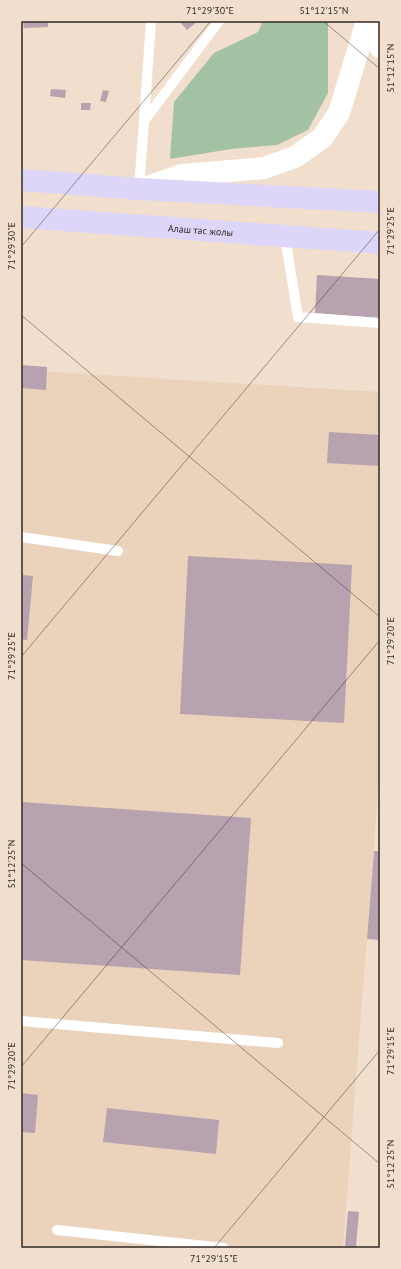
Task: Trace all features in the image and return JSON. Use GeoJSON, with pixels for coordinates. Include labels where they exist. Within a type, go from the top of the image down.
{"type":"FeatureCollection","features":[{"type":"Feature","properties":{"kind":"main road"},"geometry":{"type":"LineString","coordinates":[[141,189],[182,175],[264,168],[294,157],[322,138],[339,113],[367,21]]}},
{"type":"Feature","properties":{"kind":"main road"},"geometry":{"type":"LineString","coordinates":[[375,21],[380,47]]}},
{"type":"Feature","properties":{"kind":"main road"},"geometry":{"type":"LineString","coordinates":[[21,180],[141,189],[380,202]]}},
{"type":"Feature","properties":{"kind":"main road","name":"Алаш тас жолы"},"geometry":{"type":"LineString","coordinates":[[21,217],[380,243]]}},
{"type":"Feature","properties":{"kind":"lane"},"geometry":{"type":"LineString","coordinates":[[141,189],[151,21]]}},
{"type":"Feature","properties":{"kind":"lane"},"geometry":{"type":"LineString","coordinates":[[144,121],[219,21]]}},
{"type":"Feature","properties":{"kind":"lane"},"geometry":{"type":"LineString","coordinates":[[286,237],[298,317],[380,323]]}},
{"type":"Feature","properties":{"kind":"lane"},"geometry":{"type":"LineString","coordinates":[[21,538],[118,551]]}},
{"type":"Feature","properties":{"kind":"lane"},"geometry":{"type":"LineString","coordinates":[[21,1021],[278,1043]]}},
{"type":"Feature","properties":{"kind":"lane"},"geometry":{"type":"LineString","coordinates":[[57,1230],[224,1248]]}},
{"type":"Feature","properties":{"kind":"shaded area"},"geometry":{"type":"Polygon","coordinates":[[[21,370],[380,392],[380,767],[343,1248],[21,1248],[21,370]]]}},
{"type":"Feature","properties":{"kind":"green space"},"geometry":{"type":"Polygon","coordinates":[[[263,21],[328,21],[328,93],[308,130],[277,145],[231,149],[170,159],[174,102],[214,53],[258,32],[263,21]]]}},
{"type":"Feature","properties":{"kind":"building"},"geometry":{"type":"Polygon","coordinates":[[[23,21],[48,21],[48,27],[24,28],[23,21]]]}},
{"type":"Feature","properties":{"kind":"building"},"geometry":{"type":"Polygon","coordinates":[[[179,21],[198,21],[187,30],[179,21]]]}},
{"type":"Feature","properties":{"kind":"building"},"geometry":{"type":"Polygon","coordinates":[[[51,89],[66,90],[65,98],[50,96],[51,89]]]}},
{"type":"Feature","properties":{"kind":"building"},"geometry":{"type":"Polygon","coordinates":[[[103,90],[109,91],[106,102],[100,101],[103,90]]]}},
{"type":"Feature","properties":{"kind":"building"},"geometry":{"type":"Polygon","coordinates":[[[81,103],[91,103],[90,110],[81,110],[81,103]]]}},
{"type":"Feature","properties":{"kind":"building"},"geometry":{"type":"Polygon","coordinates":[[[317,275],[380,279],[380,318],[315,313],[317,275]]]}},
{"type":"Feature","properties":{"kind":"building"},"geometry":{"type":"Polygon","coordinates":[[[21,365],[47,367],[46,390],[21,388],[21,365]]]}},
{"type":"Feature","properties":{"kind":"building"},"geometry":{"type":"Polygon","coordinates":[[[329,432],[380,435],[380,466],[327,463],[329,432]]]}},
{"type":"Feature","properties":{"kind":"building"},"geometry":{"type":"Polygon","coordinates":[[[188,556],[352,565],[344,723],[180,714],[188,556]]]}},
{"type":"Feature","properties":{"kind":"building"},"geometry":{"type":"Polygon","coordinates":[[[21,575],[33,576],[27,640],[21,639],[21,575]]]}},
{"type":"Feature","properties":{"kind":"building"},"geometry":{"type":"Polygon","coordinates":[[[21,802],[251,818],[240,975],[21,960],[21,802]]]}},
{"type":"Feature","properties":{"kind":"building"},"geometry":{"type":"Polygon","coordinates":[[[374,851],[380,851],[380,940],[367,939],[374,851]]]}},
{"type":"Feature","properties":{"kind":"building"},"geometry":{"type":"Polygon","coordinates":[[[21,1093],[38,1095],[35,1133],[21,1132],[21,1093]]]}},
{"type":"Feature","properties":{"kind":"building"},"geometry":{"type":"Polygon","coordinates":[[[107,1108],[219,1120],[216,1154],[103,1142],[107,1108]]]}},
{"type":"Feature","properties":{"kind":"building"},"geometry":{"type":"Polygon","coordinates":[[[348,1211],[359,1212],[356,1247],[345,1246],[348,1211]]]}}]}
